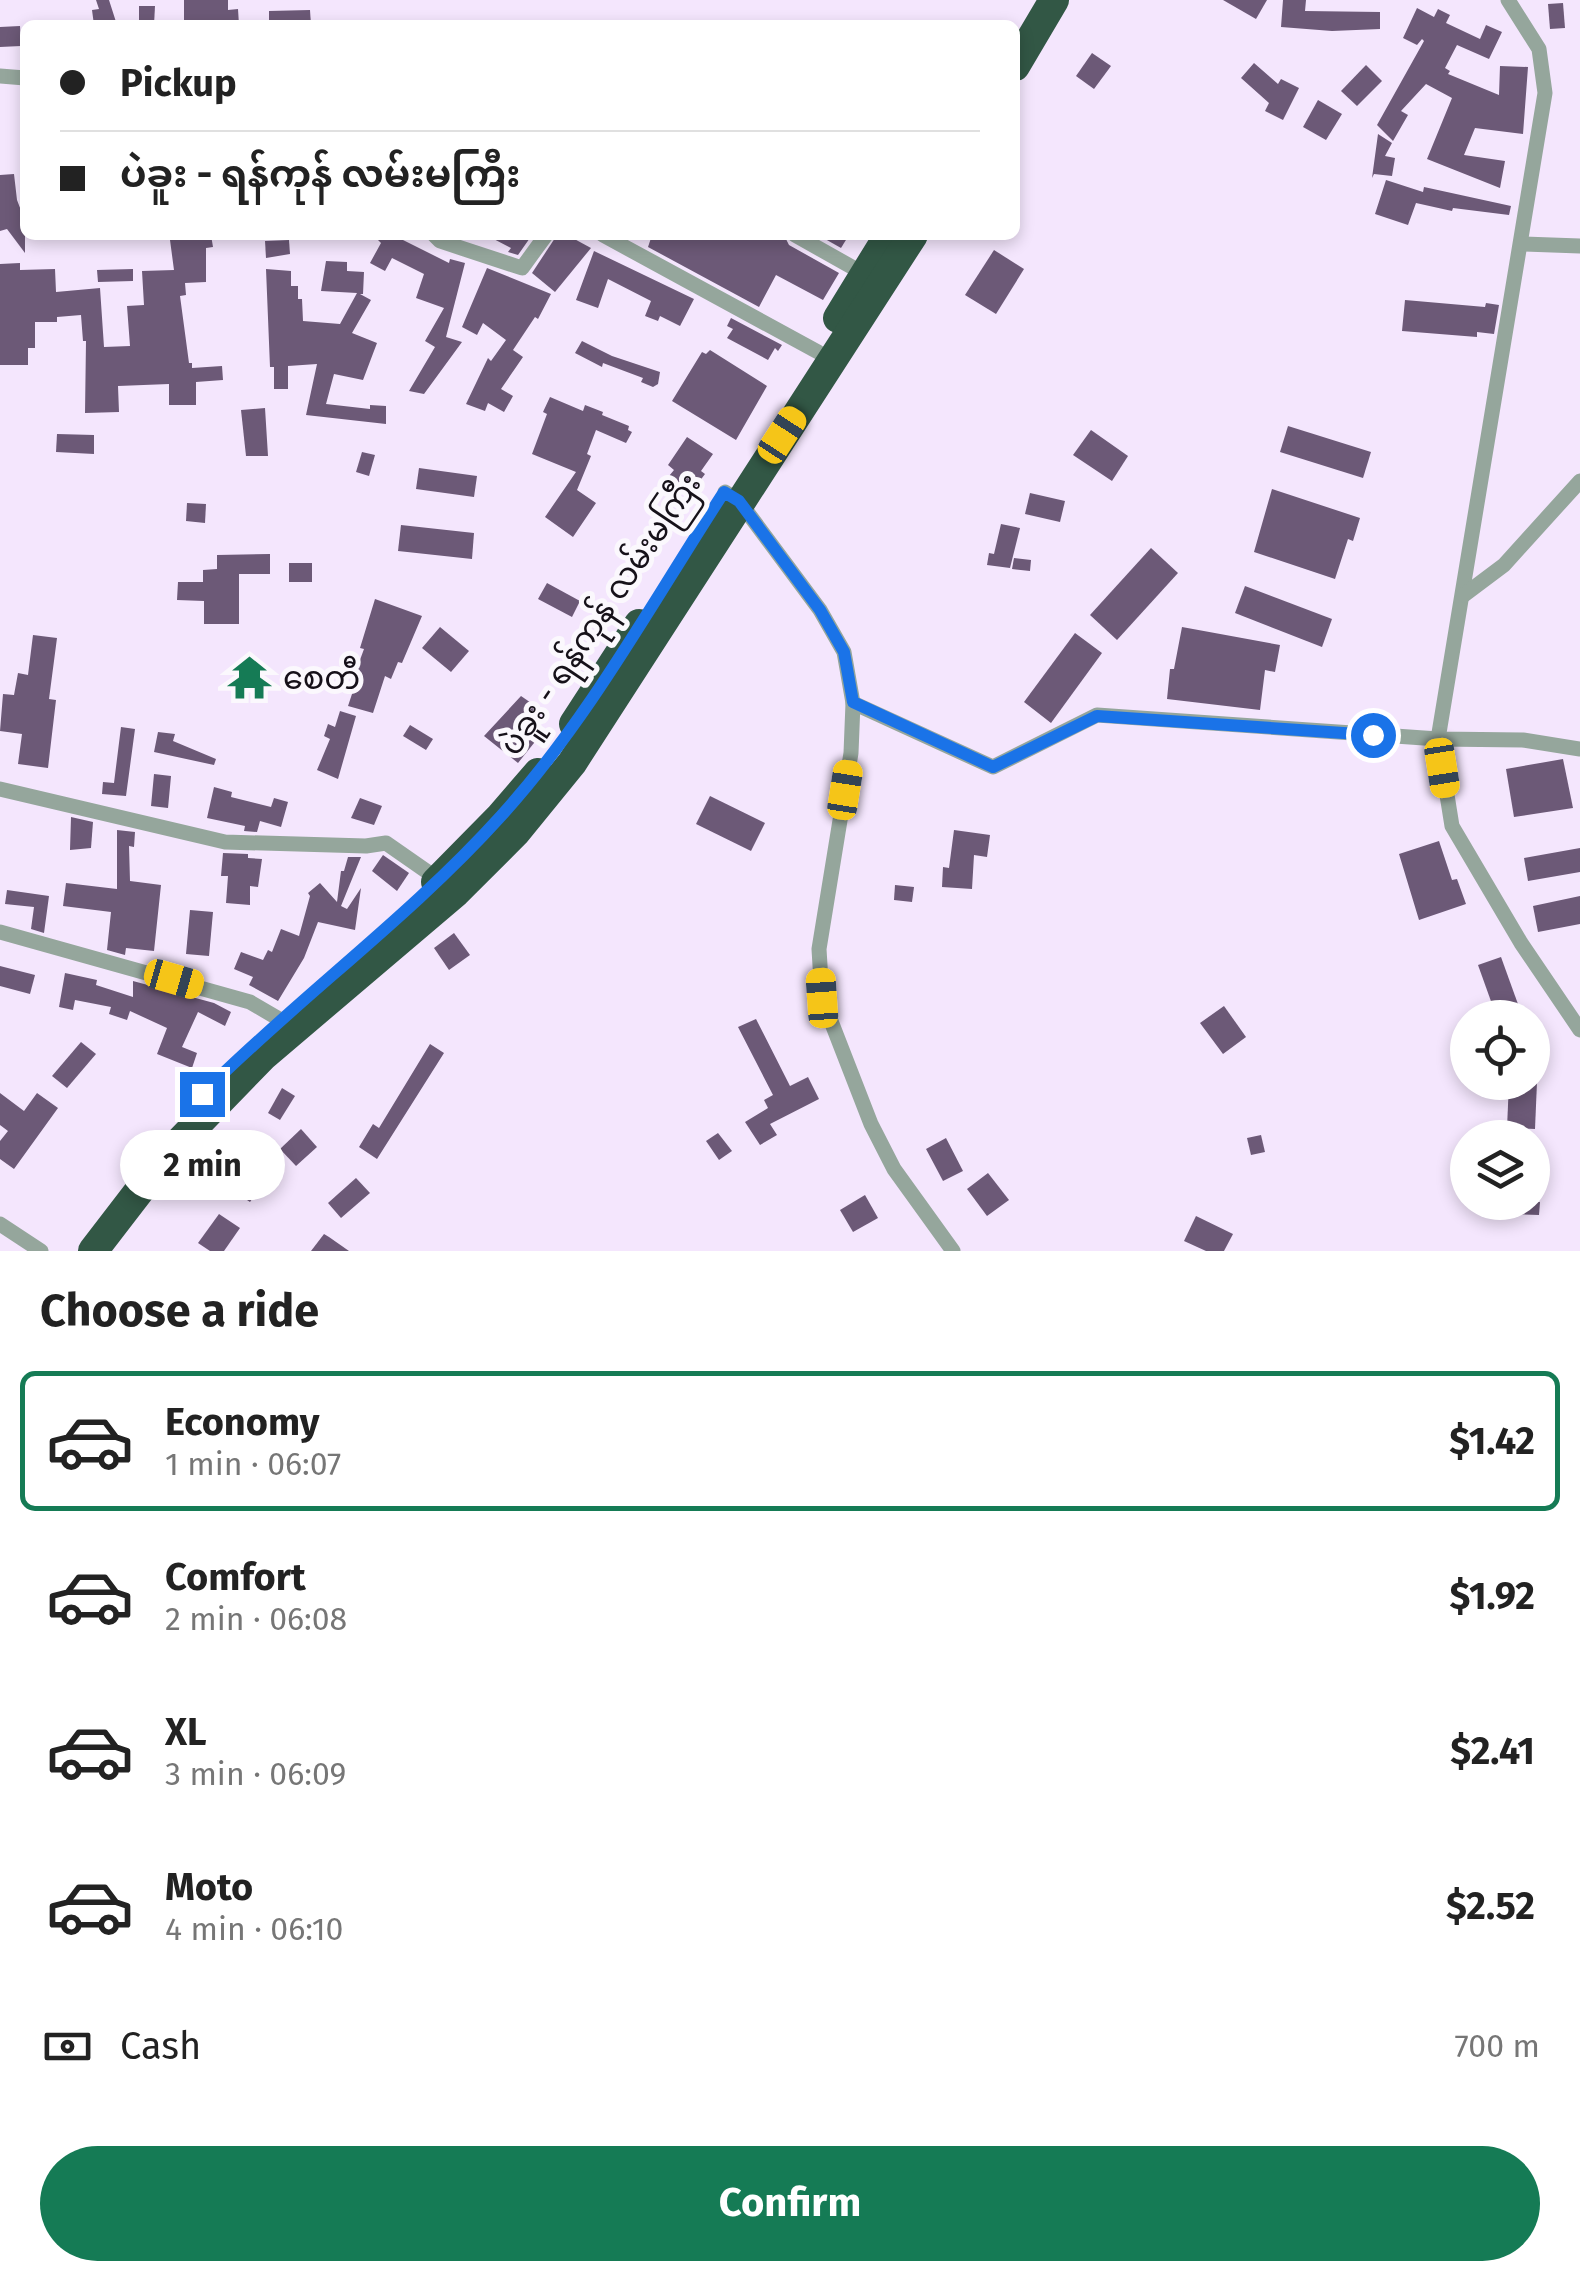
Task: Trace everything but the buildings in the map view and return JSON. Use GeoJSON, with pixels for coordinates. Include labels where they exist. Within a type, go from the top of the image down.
{"type":"FeatureCollection","features":[{"type":"Feature","properties":{"kind":"highway"},"geometry":{"type":"LineString","coordinates":[[1020,31],[1041,0]]}},
{"type":"Feature","properties":{"kind":"highway"},"geometry":{"type":"LineString","coordinates":[[1020,58],[1054,0]]}},
{"type":"Feature","properties":{"kind":"highway","name":"ပဲခူး - ရန်ကုန် လမ်းမကြီး"},"geometry":{"type":"LineString","coordinates":[[732,497],[873,280],[887,240]]}},
{"type":"Feature","properties":{"kind":"highway","name":"ပဲခူး - ရန်ကုန် လမ်းမကြီး"},"geometry":{"type":"LineString","coordinates":[[72,1251],[153,1145],[279,1019],[515,833],[572,764],[624,686],[818,352],[909,240]]}},
{"type":"Feature","properties":{"kind":"highway","name":"ပဲခူး - ရန်ကုန် လမ်းမကြီး"},"geometry":{"type":"LineString","coordinates":[[94,1251],[166,1156],[263,1056],[447,886]]}},
{"type":"Feature","properties":{"kind":"street"},"geometry":{"type":"LineString","coordinates":[[1508,0],[1539,49],[1545,93],[1438,738],[1452,826],[1521,943],[1580,1030]]}},
{"type":"Feature","properties":{"kind":"street"},"geometry":{"type":"LineString","coordinates":[[440,240],[522,268],[542,240]]}},
{"type":"Feature","properties":{"kind":"street"},"geometry":{"type":"LineString","coordinates":[[612,240],[818,352]]}},
{"type":"Feature","properties":{"kind":"street"},"geometry":{"type":"LineString","coordinates":[[805,240],[873,280]]}},
{"type":"Feature","properties":{"kind":"street"},"geometry":{"type":"LineString","coordinates":[[1521,244],[1580,246]]}},
{"type":"Feature","properties":{"kind":"street"},"geometry":{"type":"LineString","coordinates":[[1464,594],[1504,565],[1580,481]]}},
{"type":"Feature","properties":{"kind":"street"},"geometry":{"type":"LineString","coordinates":[[732,497],[820,610],[844,652],[853,702],[851,753],[819,950],[822,998],[871,1124],[894,1169],[953,1251]]}},
{"type":"Feature","properties":{"kind":"street"},"geometry":{"type":"LineString","coordinates":[[853,702],[993,767],[1097,716],[1578,746]]}},
{"type":"Feature","properties":{"kind":"street"},"geometry":{"type":"LineString","coordinates":[[0,789],[224,842],[366,846],[386,843],[447,886]]}},
{"type":"Feature","properties":{"kind":"street"},"geometry":{"type":"LineString","coordinates":[[0,932],[250,1002],[279,1019]]}},
{"type":"Feature","properties":{"kind":"street"},"geometry":{"type":"LineString","coordinates":[[3,1232],[41,1251]]}},
{"type":"Feature","properties":{"kind":"place","name":"စေတီ"},"geometry":{"type":"Point","coordinates":[250,678]}},
{"type":"Feature","properties":{"kind":"route"},"geometry":{"type":"LineString","coordinates":[[202,1094],[279,1019],[438,880],[500,817],[558,749],[724,492],[739,501],[820,610],[844,652],[853,702],[993,767],[1097,716],[1373,735]]}}]}
